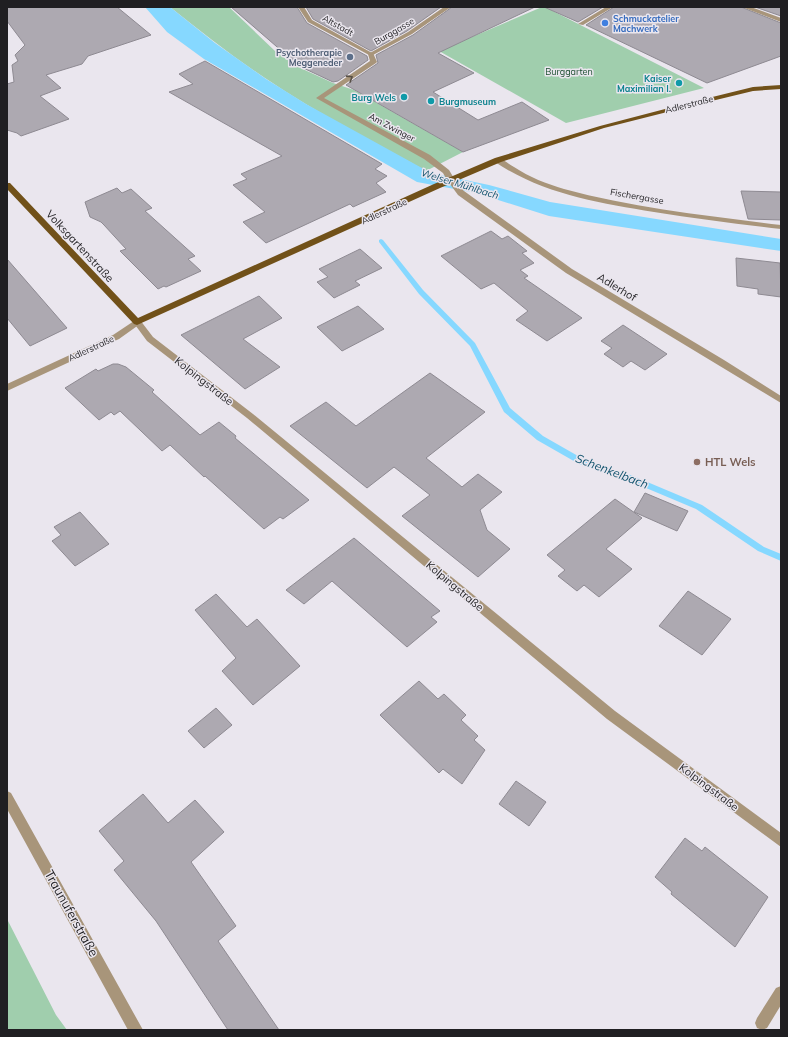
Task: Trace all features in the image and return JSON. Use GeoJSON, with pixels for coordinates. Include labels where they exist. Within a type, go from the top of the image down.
{"type":"FeatureCollection","features":[{"type":"Feature","properties":{"kind":"main road","name":"Adlerstraße"},"geometry":{"type":"LineString","coordinates":[[137,322],[304,248],[437,186],[498,160],[602,127],[690,104],[753,90],[781,87]]}},
{"type":"Feature","properties":{"kind":"main road","name":"Volksgartenstraße"},"geometry":{"type":"LineString","coordinates":[[7,185],[137,322]]}},
{"type":"Feature","properties":{"kind":"street","name":"Altstadt"},"geometry":{"type":"LineString","coordinates":[[301,7],[310,21],[371,54]]}},
{"type":"Feature","properties":{"kind":"street","name":"Burggasse"},"geometry":{"type":"LineString","coordinates":[[319,98],[374,62],[371,54],[410,33],[448,7]]}},
{"type":"Feature","properties":{"kind":"street"},"geometry":{"type":"LineString","coordinates":[[581,24],[610,7]]}},
{"type":"Feature","properties":{"kind":"street"},"geometry":{"type":"LineString","coordinates":[[745,7],[781,20]]}},
{"type":"Feature","properties":{"kind":"street","name":"Am Zwinger"},"geometry":{"type":"LineString","coordinates":[[319,98],[427,157],[454,179]]}},
{"type":"Feature","properties":{"kind":"street","name":"Fischergasse"},"geometry":{"type":"LineString","coordinates":[[498,160],[513,171],[542,185],[575,195],[651,209],[781,227]]}},
{"type":"Feature","properties":{"kind":"street","name":"Adlerhof"},"geometry":{"type":"LineString","coordinates":[[454,179],[461,194],[569,271],[721,362],[781,400]]}},
{"type":"Feature","properties":{"kind":"street","name":"Adlerstraße"},"geometry":{"type":"LineString","coordinates":[[7,388],[116,337],[137,322]]}},
{"type":"Feature","properties":{"kind":"street","name":"Kolpingstraße"},"geometry":{"type":"LineString","coordinates":[[137,322],[150,339],[256,421],[611,715],[781,841]]}},
{"type":"Feature","properties":{"kind":"street","name":"Traunuferstraße"},"geometry":{"type":"LineString","coordinates":[[7,797],[136,1030]]}},
{"type":"Feature","properties":{"kind":"street"},"geometry":{"type":"LineString","coordinates":[[762,1023],[781,992]]}},
{"type":"Feature","properties":{"kind":"green space"},"geometry":{"type":"Polygon","coordinates":[[[170,7],[229,7],[275,51],[296,66],[333,83],[354,90],[463,152],[426,171],[284,91],[205,35],[170,7]]]}},
{"type":"Feature","properties":{"kind":"green space","name":"Burggarten"},"geometry":{"type":"Polygon","coordinates":[[[545,7],[704,88],[566,123],[439,51],[545,7]]]}},
{"type":"Feature","properties":{"kind":"green space"},"geometry":{"type":"Polygon","coordinates":[[[7,919],[56,1015],[67,1030],[7,1030],[7,919]]]}},
{"type":"Feature","properties":{"kind":"water","name":"Welser Mühlbach"},"geometry":{"type":"Polygon","coordinates":[[[145,7],[170,7],[215,43],[266,79],[306,104],[431,173],[489,185],[550,202],[781,239],[781,251],[549,216],[476,193],[417,182],[204,59],[167,32],[145,7]]]}},
{"type":"Feature","properties":{"kind":"building"},"geometry":{"type":"Polygon","coordinates":[[[7,7],[117,7],[151,35],[88,56],[82,64],[46,75],[61,88],[40,96],[69,119],[21,136],[7,130],[7,84],[14,82],[12,65],[18,61],[15,55],[25,45],[7,21],[7,7]]]}},
{"type":"Feature","properties":{"kind":"building"},"geometry":{"type":"Polygon","coordinates":[[[231,7],[297,7],[307,23],[367,56],[368,60],[338,81],[333,82],[299,66],[231,7]]]}},
{"type":"Feature","properties":{"kind":"building"},"geometry":{"type":"Polygon","coordinates":[[[306,7],[441,7],[407,31],[371,51],[313,19],[306,7]]]}},
{"type":"Feature","properties":{"kind":"building","name":"Burg Wels"},"geometry":{"type":"Polygon","coordinates":[[[452,7],[535,7],[438,53],[474,73],[433,92],[478,120],[522,102],[549,120],[463,152],[346,85],[378,63],[376,55],[413,35],[452,7]]]}},
{"type":"Feature","properties":{"kind":"building"},"geometry":{"type":"Polygon","coordinates":[[[544,7],[603,7],[578,22],[544,7]]]}},
{"type":"Feature","properties":{"kind":"building"},"geometry":{"type":"Polygon","coordinates":[[[614,7],[741,7],[781,23],[781,56],[707,83],[586,25],[614,7]]]}},
{"type":"Feature","properties":{"kind":"building"},"geometry":{"type":"Polygon","coordinates":[[[755,7],[781,7],[781,16],[755,7]]]}},
{"type":"Feature","properties":{"kind":"building"},"geometry":{"type":"Polygon","coordinates":[[[205,61],[382,164],[375,169],[387,176],[376,183],[386,192],[353,207],[350,204],[266,243],[243,222],[265,212],[233,185],[247,179],[241,174],[282,156],[169,92],[193,84],[179,74],[205,61]]]}},
{"type":"Feature","properties":{"kind":"building"},"geometry":{"type":"Polygon","coordinates":[[[117,188],[122,193],[131,189],[152,208],[145,211],[195,256],[188,259],[201,271],[166,287],[164,286],[158,289],[120,251],[126,249],[104,225],[90,217],[85,202],[117,188]]]}},
{"type":"Feature","properties":{"kind":"building"},"geometry":{"type":"Polygon","coordinates":[[[741,191],[781,192],[781,220],[748,219],[741,191]]]}},
{"type":"Feature","properties":{"kind":"building"},"geometry":{"type":"Polygon","coordinates":[[[491,231],[502,239],[508,236],[527,251],[522,253],[534,263],[520,270],[528,276],[524,278],[582,318],[547,341],[516,320],[528,311],[494,283],[481,289],[441,256],[491,231]]]}},
{"type":"Feature","properties":{"kind":"building"},"geometry":{"type":"Polygon","coordinates":[[[360,249],[382,268],[355,281],[360,285],[334,298],[317,282],[328,277],[319,269],[360,249]]]}},
{"type":"Feature","properties":{"kind":"building"},"geometry":{"type":"Polygon","coordinates":[[[736,258],[780,263],[781,297],[758,294],[758,289],[737,286],[736,258]]]}},
{"type":"Feature","properties":{"kind":"building"},"geometry":{"type":"Polygon","coordinates":[[[7,259],[67,328],[30,346],[7,318],[7,259]]]}},
{"type":"Feature","properties":{"kind":"building"},"geometry":{"type":"Polygon","coordinates":[[[259,296],[282,318],[243,339],[280,367],[245,389],[181,335],[259,296]]]}},
{"type":"Feature","properties":{"kind":"building"},"geometry":{"type":"Polygon","coordinates":[[[358,306],[384,329],[342,351],[317,327],[358,306]]]}},
{"type":"Feature","properties":{"kind":"building"},"geometry":{"type":"Polygon","coordinates":[[[623,325],[667,354],[645,370],[631,361],[623,367],[604,354],[612,348],[601,341],[623,325]]]}},
{"type":"Feature","properties":{"kind":"building"},"geometry":{"type":"Polygon","coordinates":[[[113,364],[126,367],[154,390],[152,392],[200,435],[219,422],[236,436],[235,438],[309,500],[283,519],[280,517],[264,529],[205,476],[204,477],[170,445],[162,451],[120,411],[114,415],[111,412],[99,420],[65,388],[96,369],[98,371],[113,364]]]}},
{"type":"Feature","properties":{"kind":"building"},"geometry":{"type":"Polygon","coordinates":[[[430,373],[485,412],[426,458],[462,487],[478,474],[502,492],[480,510],[487,530],[510,549],[478,577],[402,516],[430,495],[394,467],[367,488],[290,426],[326,402],[356,426],[430,373]]]}},
{"type":"Feature","properties":{"kind":"building"},"geometry":{"type":"Polygon","coordinates":[[[645,493],[688,511],[677,531],[634,512],[645,493]]]}},
{"type":"Feature","properties":{"kind":"building"},"geometry":{"type":"Polygon","coordinates":[[[615,499],[642,518],[606,549],[632,569],[599,597],[584,585],[577,591],[558,576],[565,570],[547,555],[615,499]]]}},
{"type":"Feature","properties":{"kind":"building"},"geometry":{"type":"Polygon","coordinates":[[[80,512],[109,544],[75,566],[52,541],[61,535],[54,527],[80,512]]]}},
{"type":"Feature","properties":{"kind":"building"},"geometry":{"type":"Polygon","coordinates":[[[354,538],[440,611],[431,617],[437,622],[407,647],[332,581],[304,604],[286,590],[354,538]]]}},
{"type":"Feature","properties":{"kind":"building"},"geometry":{"type":"Polygon","coordinates":[[[688,591],[731,619],[702,655],[659,626],[688,591]]]}},
{"type":"Feature","properties":{"kind":"building"},"geometry":{"type":"Polygon","coordinates":[[[216,594],[247,627],[257,619],[300,666],[253,705],[222,671],[236,658],[195,610],[216,594]]]}},
{"type":"Feature","properties":{"kind":"building"},"geometry":{"type":"Polygon","coordinates":[[[419,681],[438,699],[444,694],[466,715],[461,720],[478,736],[474,740],[485,750],[462,784],[443,769],[439,773],[380,715],[419,681]]]}},
{"type":"Feature","properties":{"kind":"building"},"geometry":{"type":"Polygon","coordinates":[[[216,708],[232,725],[204,748],[188,731],[216,708]]]}},
{"type":"Feature","properties":{"kind":"building"},"geometry":{"type":"Polygon","coordinates":[[[516,781],[546,802],[529,826],[499,804],[516,781]]]}},
{"type":"Feature","properties":{"kind":"building"},"geometry":{"type":"Polygon","coordinates":[[[143,794],[168,823],[195,800],[224,832],[191,862],[236,926],[218,941],[279,1030],[228,1030],[156,921],[114,870],[124,861],[99,831],[143,794]]]}},
{"type":"Feature","properties":{"kind":"building"},"geometry":{"type":"Polygon","coordinates":[[[685,838],[702,851],[705,847],[768,897],[735,947],[671,894],[672,892],[655,877],[685,838]]]}},
{"type":"Feature","properties":{"kind":"waterway","name":"Schenkelbach"},"geometry":{"type":"LineString","coordinates":[[381,241],[421,292],[473,345],[507,410],[540,438],[582,462],[630,478],[699,507],[761,549],[781,558]]}},
{"type":"Feature","properties":{"kind":"place","name":"Schmuckatelier Machwerk"},"geometry":{"type":"Point","coordinates":[605,23]}},
{"type":"Feature","properties":{"kind":"place","name":"Psychotherapie Meggeneder"},"geometry":{"type":"Point","coordinates":[350,57]}},
{"type":"Feature","properties":{"kind":"place","name":"Kaiser Maximilian I."},"geometry":{"type":"Point","coordinates":[679,83]}},
{"type":"Feature","properties":{"kind":"place","name":"Burg Wels"},"geometry":{"type":"Point","coordinates":[404,97]}},
{"type":"Feature","properties":{"kind":"place","name":"Burgmuseum"},"geometry":{"type":"Point","coordinates":[431,101]}},
{"type":"Feature","properties":{"kind":"place","name":"HTL Wels"},"geometry":{"type":"Point","coordinates":[697,462]}}]}
